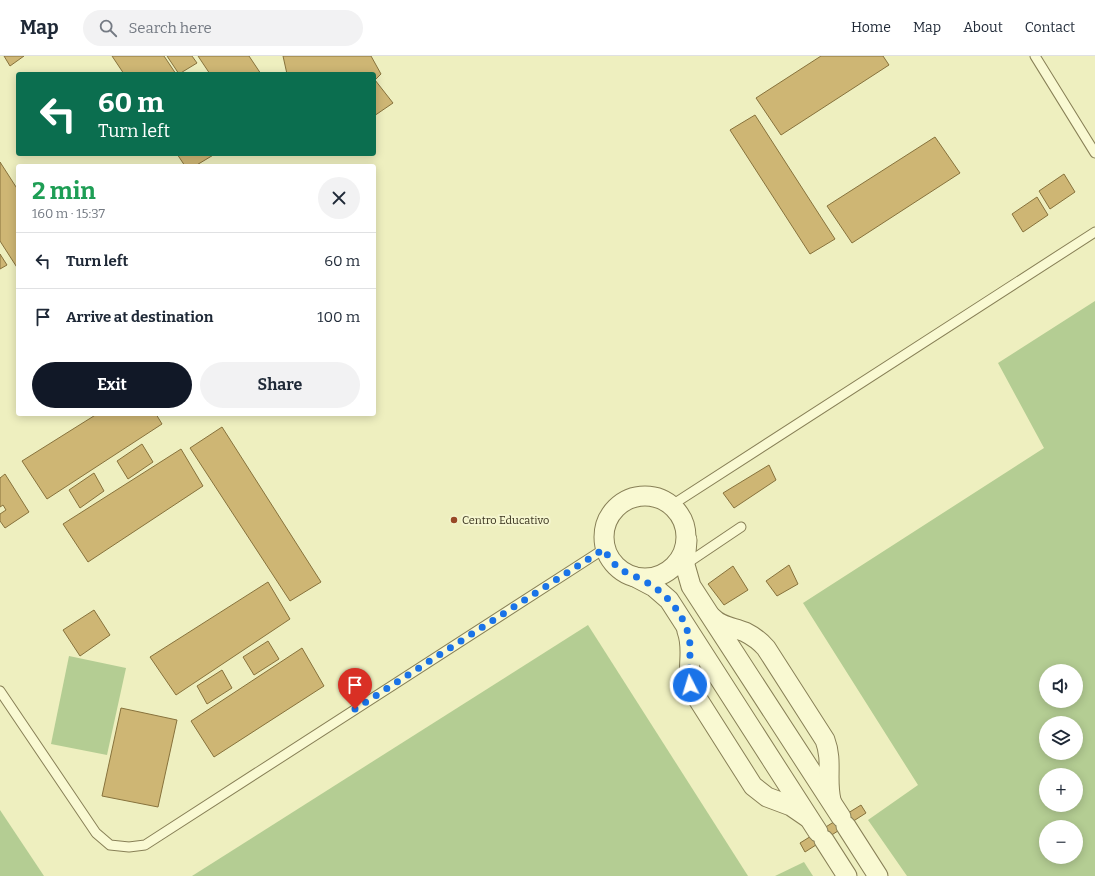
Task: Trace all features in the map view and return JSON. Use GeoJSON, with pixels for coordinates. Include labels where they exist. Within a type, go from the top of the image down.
{"type":"FeatureCollection","features":[{"type":"Feature","properties":{"kind":"street"},"geometry":{"type":"LineString","coordinates":[[847,876],[669,600],[645,581],[622,571],[611,562],[604,549],[603,534],[606,520],[613,509],[623,501],[635,496],[648,495],[661,498],[672,505],[681,515],[686,527],[687,540],[685,565],[691,586],[878,876]]}},
{"type":"Feature","properties":{"kind":"street"},"geometry":{"type":"LineString","coordinates":[[635,577],[650,578],[664,574],[675,565],[683,553],[687,540]]}},
{"type":"Feature","properties":{"kind":"street"},"geometry":{"type":"LineString","coordinates":[[707,610],[720,624],[745,632],[760,641],[791,687],[825,740],[828,749],[830,766],[828,782],[831,799],[840,817]]}},
{"type":"Feature","properties":{"kind":"street"},"geometry":{"type":"LineString","coordinates":[[685,625],[690,642],[688,668],[690,685],[715,726],[754,786],[774,801],[794,808],[818,831]]}},
{"type":"Feature","properties":{"kind":"lane"},"geometry":{"type":"LineString","coordinates":[[1035,56],[1095,153]]}},
{"type":"Feature","properties":{"kind":"lane"},"geometry":{"type":"LineString","coordinates":[[672,505],[1095,232]]}},
{"type":"Feature","properties":{"kind":"lane"},"geometry":{"type":"LineString","coordinates":[[685,565],[741,527]]}},
{"type":"Feature","properties":{"kind":"lane"},"geometry":{"type":"LineString","coordinates":[[0,691],[96,833],[110,845],[129,847],[145,845],[604,549]]}},
{"type":"Feature","properties":{"kind":"green space"},"geometry":{"type":"Polygon","coordinates":[[[1095,301],[1095,876],[907,876],[868,820],[918,785],[803,603],[1044,448],[998,363],[1095,301]]]}},
{"type":"Feature","properties":{"kind":"green space"},"geometry":{"type":"Polygon","coordinates":[[[588,625],[748,876],[192,876],[588,625]]]}},
{"type":"Feature","properties":{"kind":"green space"},"geometry":{"type":"Polygon","coordinates":[[[69,656],[126,668],[107,755],[51,744],[69,656]]]}},
{"type":"Feature","properties":{"kind":"green space"},"geometry":{"type":"Polygon","coordinates":[[[0,810],[44,876],[0,876],[0,810]]]}},
{"type":"Feature","properties":{"kind":"green space"},"geometry":{"type":"Polygon","coordinates":[[[804,862],[813,876],[775,876],[804,862]]]}},
{"type":"Feature","properties":{"kind":"building"},"geometry":{"type":"Polygon","coordinates":[[[4,56],[24,56],[10,66],[4,56]]]}},
{"type":"Feature","properties":{"kind":"building"},"geometry":{"type":"Polygon","coordinates":[[[112,56],[164,56],[175,72],[123,72],[112,56]]]}},
{"type":"Feature","properties":{"kind":"building"},"geometry":{"type":"Polygon","coordinates":[[[167,56],[192,56],[197,63],[182,72],[178,72],[167,56]]]}},
{"type":"Feature","properties":{"kind":"building"},"geometry":{"type":"Polygon","coordinates":[[[198,56],[249,56],[260,72],[209,72],[198,56]]]}},
{"type":"Feature","properties":{"kind":"building"},"geometry":{"type":"Polygon","coordinates":[[[283,56],[371,56],[381,74],[376,79],[376,72],[287,72],[283,56]]]}},
{"type":"Feature","properties":{"kind":"building"},"geometry":{"type":"Polygon","coordinates":[[[821,56],[883,56],[889,65],[781,135],[756,98],[821,56]]]}},
{"type":"Feature","properties":{"kind":"building"},"geometry":{"type":"Polygon","coordinates":[[[376,81],[393,103],[376,115],[376,81]]]}},
{"type":"Feature","properties":{"kind":"building"},"geometry":{"type":"Polygon","coordinates":[[[755,115],[835,239],[810,254],[730,130],[755,115]]]}},
{"type":"Feature","properties":{"kind":"building"},"geometry":{"type":"Polygon","coordinates":[[[935,137],[960,173],[852,243],[827,206],[935,137]]]}},
{"type":"Feature","properties":{"kind":"building"},"geometry":{"type":"Polygon","coordinates":[[[178,156],[212,156],[198,164],[184,164],[178,156]]]}},
{"type":"Feature","properties":{"kind":"building"},"geometry":{"type":"Polygon","coordinates":[[[0,162],[16,187],[16,266],[0,241],[0,162]]]}},
{"type":"Feature","properties":{"kind":"building"},"geometry":{"type":"Polygon","coordinates":[[[1064,174],[1075,192],[1050,209],[1039,191],[1064,174]]]}},
{"type":"Feature","properties":{"kind":"building"},"geometry":{"type":"Polygon","coordinates":[[[1037,197],[1048,215],[1023,232],[1012,214],[1037,197]]]}},
{"type":"Feature","properties":{"kind":"building"},"geometry":{"type":"Polygon","coordinates":[[[0,254],[7,265],[0,269],[0,254]]]}},
{"type":"Feature","properties":{"kind":"building"},"geometry":{"type":"Polygon","coordinates":[[[94,416],[157,416],[162,424],[47,499],[22,461],[94,416]]]}},
{"type":"Feature","properties":{"kind":"building"},"geometry":{"type":"Polygon","coordinates":[[[222,427],[321,582],[290,601],[190,448],[222,427]]]}},
{"type":"Feature","properties":{"kind":"building"},"geometry":{"type":"Polygon","coordinates":[[[142,444],[153,462],[128,479],[117,461],[142,444]]]}},
{"type":"Feature","properties":{"kind":"building"},"geometry":{"type":"Polygon","coordinates":[[[181,449],[203,486],[88,562],[63,524],[181,449]]]}},
{"type":"Feature","properties":{"kind":"building"},"geometry":{"type":"Polygon","coordinates":[[[769,465],[776,480],[734,508],[723,493],[769,465]]]}},
{"type":"Feature","properties":{"kind":"building"},"geometry":{"type":"Polygon","coordinates":[[[94,473],[104,491],[80,508],[69,490],[94,473]]]}},
{"type":"Feature","properties":{"kind":"building"},"geometry":{"type":"Polygon","coordinates":[[[5,474],[29,512],[5,528],[0,521],[0,514],[6,510],[3,505],[0,507],[0,478],[5,474]]]}},
{"type":"Feature","properties":{"kind":"building"},"geometry":{"type":"Polygon","coordinates":[[[789,565],[798,584],[777,596],[766,581],[789,565]]]}},
{"type":"Feature","properties":{"kind":"building"},"geometry":{"type":"Polygon","coordinates":[[[733,566],[748,590],[724,605],[708,584],[733,566]]]}},
{"type":"Feature","properties":{"kind":"building"},"geometry":{"type":"Polygon","coordinates":[[[268,582],[290,619],[176,695],[150,657],[268,582]]]}},
{"type":"Feature","properties":{"kind":"building"},"geometry":{"type":"Polygon","coordinates":[[[94,610],[110,635],[80,656],[63,630],[94,610]]]}},
{"type":"Feature","properties":{"kind":"building"},"geometry":{"type":"Polygon","coordinates":[[[268,641],[279,659],[254,675],[243,657],[268,641]]]}},
{"type":"Feature","properties":{"kind":"building"},"geometry":{"type":"Polygon","coordinates":[[[302,648],[324,686],[214,757],[191,721],[302,648]]]}},
{"type":"Feature","properties":{"kind":"building"},"geometry":{"type":"Polygon","coordinates":[[[222,670],[232,688],[207,704],[197,686],[222,670]]]}},
{"type":"Feature","properties":{"kind":"building"},"geometry":{"type":"Polygon","coordinates":[[[121,708],[177,720],[158,807],[102,796],[121,708]]]}},
{"type":"Feature","properties":{"kind":"building"},"geometry":{"type":"Polygon","coordinates":[[[861,805],[866,813],[805,852],[800,843],[861,805]]]}},
{"type":"Feature","properties":{"kind":"place","name":"Centro Educativo"},"geometry":{"type":"Point","coordinates":[454,520]}},
{"type":"Feature","properties":{"kind":"route"},"geometry":{"type":"LineString","coordinates":[[355,709],[604,549],[611,562],[622,571],[645,581],[662,593],[669,600],[685,625],[690,642],[688,668],[690,685]]}}]}
